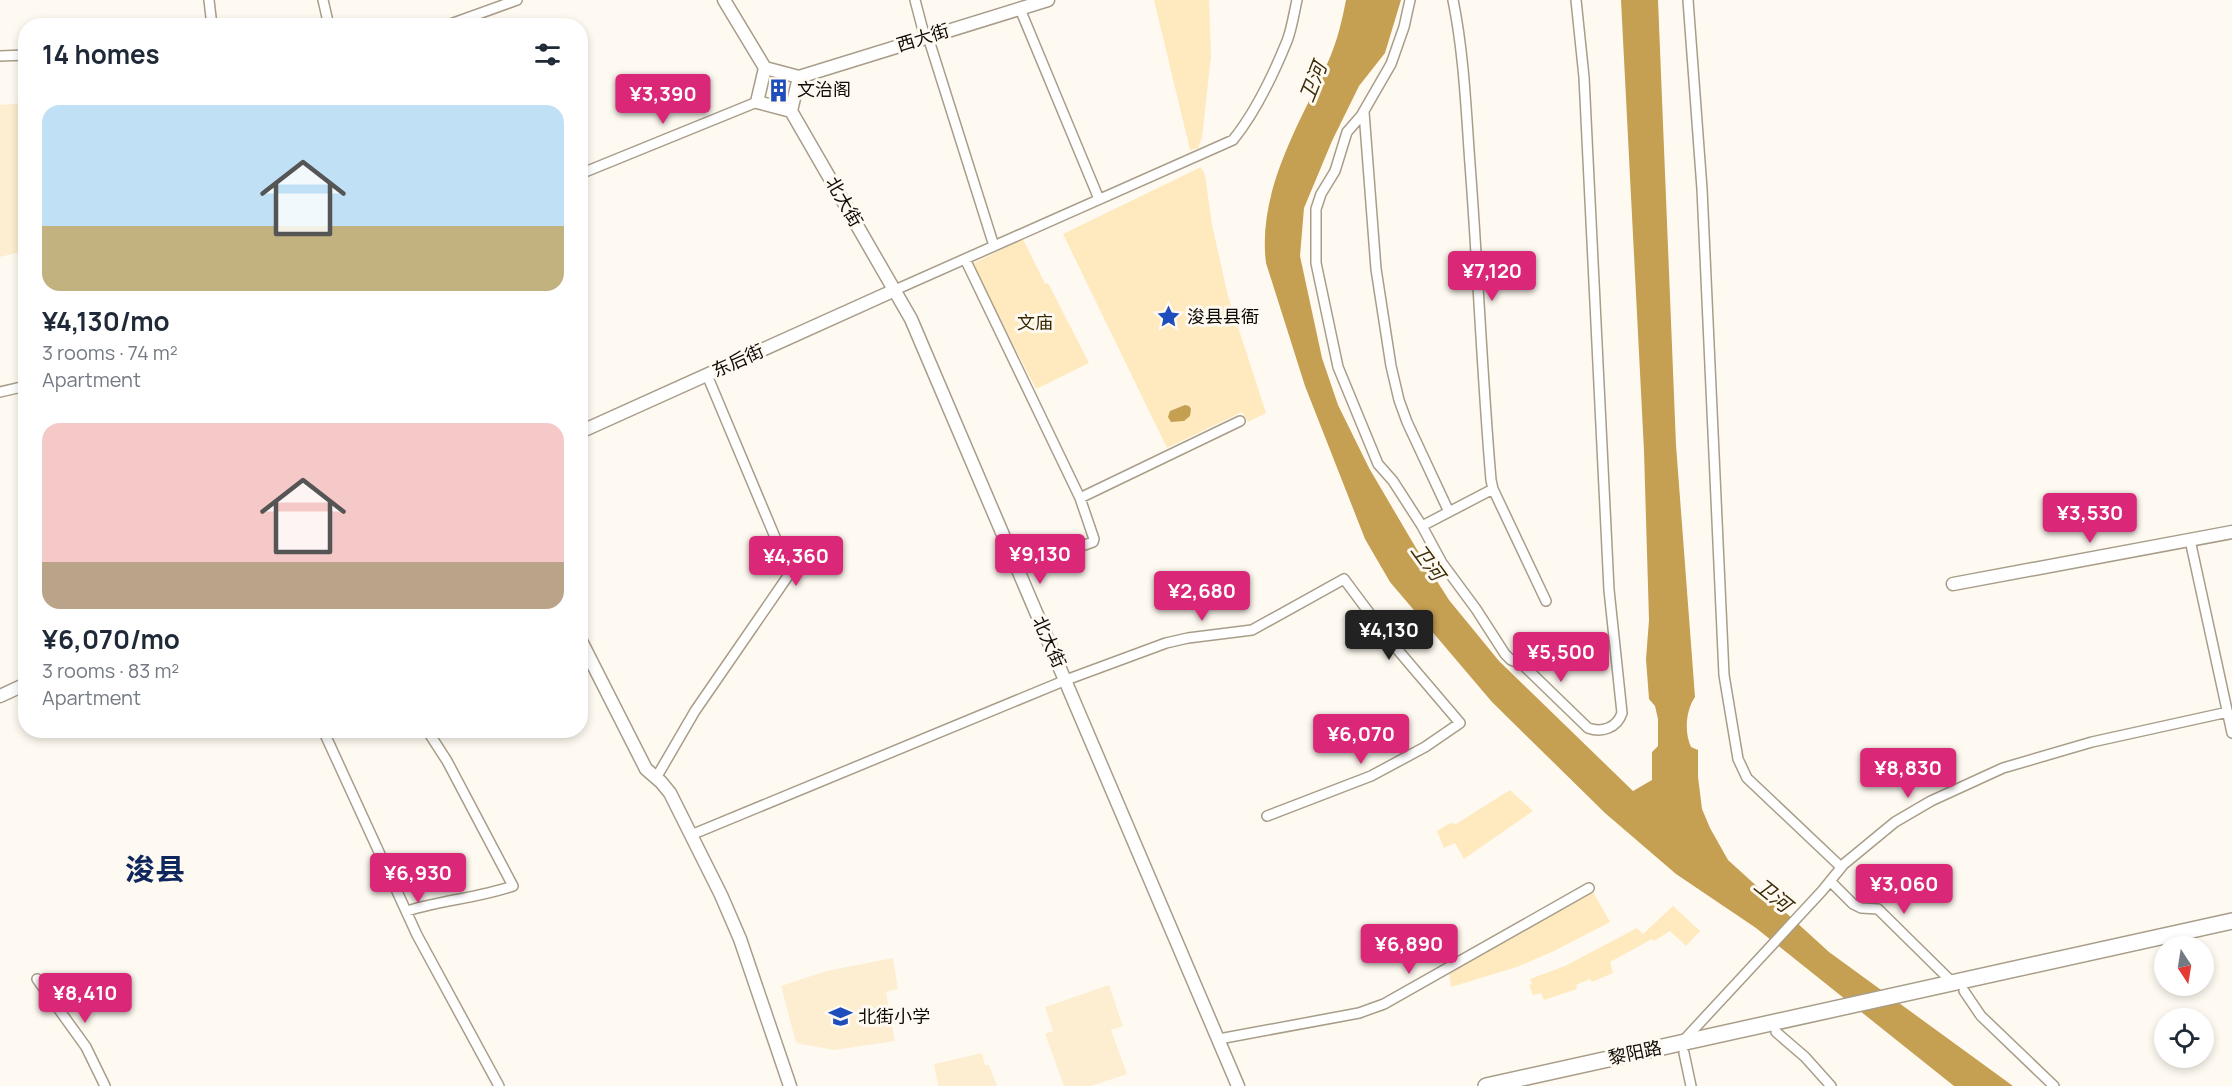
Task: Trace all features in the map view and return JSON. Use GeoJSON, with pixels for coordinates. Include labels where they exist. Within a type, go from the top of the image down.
{"type":"FeatureCollection","features":[{"type":"Feature","properties":{"kind":"main road"},"geometry":{"type":"LineString","coordinates":[[1954,988],[2232,921]]}},
{"type":"Feature","properties":{"kind":"main road"},"geometry":{"type":"LineString","coordinates":[[1954,988],[2232,931]]}},
{"type":"Feature","properties":{"kind":"main road","name":"黎阳路"},"geometry":{"type":"LineString","coordinates":[[1486,1086],[1683,1048],[1954,988]]}},
{"type":"Feature","properties":{"kind":"main road","name":"黎阳路"},"geometry":{"type":"LineString","coordinates":[[1534,1086],[1683,1048]]}},
{"type":"Feature","properties":{"kind":"street"},"geometry":{"type":"LineString","coordinates":[[209,0],[211,18]]}},
{"type":"Feature","properties":{"kind":"street"},"geometry":{"type":"LineString","coordinates":[[323,0],[327,18]]}},
{"type":"Feature","properties":{"kind":"street"},"geometry":{"type":"LineString","coordinates":[[464,18],[502,2],[517,0]]}},
{"type":"Feature","properties":{"kind":"street"},"geometry":{"type":"LineString","coordinates":[[588,171],[757,102],[790,111],[799,77],[765,68],[724,0]]}},
{"type":"Feature","properties":{"kind":"street"},"geometry":{"type":"LineString","coordinates":[[915,0],[994,246]]}},
{"type":"Feature","properties":{"kind":"street","name":"西大街"},"geometry":{"type":"LineString","coordinates":[[799,77],[1048,0]]}},
{"type":"Feature","properties":{"kind":"street"},"geometry":{"type":"LineString","coordinates":[[896,290],[1233,140],[1240,132],[1287,39],[1298,0]]}},
{"type":"Feature","properties":{"kind":"street"},"geometry":{"type":"LineString","coordinates":[[1410,0],[1404,27],[1391,64],[1364,112],[1347,132],[1335,171],[1321,194],[1316,209],[1316,263],[1338,367],[1378,464],[1393,481],[1422,526],[1442,563],[1511,660],[1522,664],[1588,728],[1597,731],[1610,728],[1620,719],[1622,713],[1609,590],[1584,77],[1576,0]]}},
{"type":"Feature","properties":{"kind":"street"},"geometry":{"type":"LineString","coordinates":[[1453,0],[1463,64],[1474,211],[1482,373],[1493,489],[1546,601]]}},
{"type":"Feature","properties":{"kind":"street"},"geometry":{"type":"LineString","coordinates":[[1688,0],[1702,189],[1723,664],[1738,759],[1747,778],[1841,867]]}},
{"type":"Feature","properties":{"kind":"street"},"geometry":{"type":"LineString","coordinates":[[1020,9],[1099,199]]}},
{"type":"Feature","properties":{"kind":"street"},"geometry":{"type":"LineString","coordinates":[[0,56],[18,55]]}},
{"type":"Feature","properties":{"kind":"street"},"geometry":{"type":"LineString","coordinates":[[757,102],[765,68]]}},
{"type":"Feature","properties":{"kind":"street","name":"北大街"},"geometry":{"type":"LineString","coordinates":[[790,111],[896,290],[926,352],[1016,568],[1066,680],[1081,722],[1238,1086]]}},
{"type":"Feature","properties":{"kind":"street"},"geometry":{"type":"LineString","coordinates":[[1364,112],[1376,269],[1391,366],[1407,422],[1449,512]]}},
{"type":"Feature","properties":{"kind":"street"},"geometry":{"type":"LineString","coordinates":[[965,259],[1080,498],[1094,539],[1093,542],[1016,568]]}},
{"type":"Feature","properties":{"kind":"street","name":"东后街"},"geometry":{"type":"LineString","coordinates":[[588,428],[896,290]]}},
{"type":"Feature","properties":{"kind":"street"},"geometry":{"type":"LineString","coordinates":[[656,778],[695,711],[788,576],[788,568],[707,375]]}},
{"type":"Feature","properties":{"kind":"street"},"geometry":{"type":"LineString","coordinates":[[0,392],[18,388]]}},
{"type":"Feature","properties":{"kind":"street"},"geometry":{"type":"LineString","coordinates":[[1080,498],[1240,422]]}},
{"type":"Feature","properties":{"kind":"street"},"geometry":{"type":"LineString","coordinates":[[1422,526],[1493,489]]}},
{"type":"Feature","properties":{"kind":"street"},"geometry":{"type":"LineString","coordinates":[[1953,584],[2232,532]]}},
{"type":"Feature","properties":{"kind":"street"},"geometry":{"type":"LineString","coordinates":[[2190,540],[2232,733]]}},
{"type":"Feature","properties":{"kind":"street"},"geometry":{"type":"LineString","coordinates":[[691,835],[1066,680],[1166,643],[1252,630],[1344,579],[1391,642],[1460,723],[1425,747],[1371,776],[1267,816]]}},
{"type":"Feature","properties":{"kind":"street"},"geometry":{"type":"LineString","coordinates":[[588,655],[646,769],[670,793],[721,895],[743,947],[790,1086]]}},
{"type":"Feature","properties":{"kind":"street"},"geometry":{"type":"LineString","coordinates":[[0,696],[18,688]]}},
{"type":"Feature","properties":{"kind":"street"},"geometry":{"type":"LineString","coordinates":[[1691,1086],[1683,1048],[1841,867],[1895,822],[1931,801],[2003,768],[2092,742],[2228,712]]}},
{"type":"Feature","properties":{"kind":"street"},"geometry":{"type":"LineString","coordinates":[[327,738],[407,912],[448,994],[499,1086]]}},
{"type":"Feature","properties":{"kind":"street"},"geometry":{"type":"LineString","coordinates":[[407,912],[429,904],[492,893],[513,886],[447,761],[432,738]]}},
{"type":"Feature","properties":{"kind":"street"},"geometry":{"type":"LineString","coordinates":[[1830,882],[1853,904],[1861,908],[1878,909],[1981,1016],[2054,1086]]}},
{"type":"Feature","properties":{"kind":"street"},"geometry":{"type":"LineString","coordinates":[[1219,1039],[1359,1013],[1384,1004],[1589,888]]}},
{"type":"Feature","properties":{"kind":"street"},"geometry":{"type":"LineString","coordinates":[[37,979],[86,1047],[105,1086]]}},
{"type":"Feature","properties":{"kind":"street"},"geometry":{"type":"LineString","coordinates":[[1783,1027],[1805,1057],[1831,1086]]}},
{"type":"Feature","properties":{"kind":"shaded area"},"geometry":{"type":"Polygon","coordinates":[[[1346,0],[1401,0],[1385,53],[1359,86],[1332,141],[1304,208],[1300,256],[1322,358],[1338,405],[1369,468],[1449,600],[1499,661],[1633,791],[1652,780],[1652,752],[1658,746],[1658,719],[1655,706],[1649,699],[1646,659],[1649,620],[1644,451],[1621,0],[1658,0],[1676,445],[1695,697],[1688,715],[1687,728],[1691,747],[1698,750],[1698,777],[1702,809],[1728,860],[1829,952],[2013,1086],[1954,1086],[1756,928],[1676,874],[1605,813],[1492,702],[1390,582],[1365,539],[1305,386],[1266,263],[1265,237],[1274,185],[1293,134],[1331,54],[1346,0]]]}},
{"type":"Feature","properties":{"kind":"shaded area"},"geometry":{"type":"Polygon","coordinates":[[[18,104],[18,253],[0,257],[0,105],[18,104]]]}},
{"type":"Feature","properties":{"kind":"shaded area"},"geometry":{"type":"Polygon","coordinates":[[[1185,405],[1191,409],[1190,416],[1184,421],[1171,422],[1168,417],[1170,411],[1185,405]]]}},
{"type":"Feature","properties":{"kind":"shaded area","name":"北街小学"},"geometry":{"type":"Polygon","coordinates":[[[893,958],[898,989],[886,992],[895,1041],[834,1050],[796,1043],[781,986],[826,971],[893,958]]]}},
{"type":"Feature","properties":{"kind":"shaded area"},"geometry":{"type":"Polygon","coordinates":[[[1109,985],[1123,1026],[1111,1030],[1127,1074],[1091,1086],[1064,1086],[1045,1034],[1053,1031],[1045,1007],[1109,985]]]}},
{"type":"Feature","properties":{"kind":"shaded area"},"geometry":{"type":"Polygon","coordinates":[[[982,1053],[985,1065],[989,1065],[997,1086],[938,1086],[934,1064],[982,1053]]]}},
{"type":"Feature","properties":{"kind":"green space"},"geometry":{"type":"Polygon","coordinates":[[[1154,0],[1209,0],[1211,56],[1202,138],[1198,148],[1190,150],[1154,0]]]}},
{"type":"Feature","properties":{"kind":"green space","name":"浚县县衙"},"geometry":{"type":"Polygon","coordinates":[[[1201,167],[1205,175],[1212,225],[1228,296],[1266,413],[1248,422],[1242,412],[1167,448],[1063,234],[1201,167]]]}},
{"type":"Feature","properties":{"kind":"green space","name":"文庙"},"geometry":{"type":"Polygon","coordinates":[[[1023,239],[1089,363],[1036,389],[972,264],[1023,239]]]}},
{"type":"Feature","properties":{"kind":"green space"},"geometry":{"type":"Polygon","coordinates":[[[1510,790],[1533,811],[1464,859],[1455,843],[1444,848],[1437,831],[1450,823],[1456,824],[1510,790]]]}},
{"type":"Feature","properties":{"kind":"green space"},"geometry":{"type":"Polygon","coordinates":[[[1593,892],[1610,922],[1517,967],[1451,987],[1449,973],[1593,892]]]}},
{"type":"Feature","properties":{"kind":"green space"},"geometry":{"type":"Polygon","coordinates":[[[1673,906],[1700,931],[1686,946],[1670,931],[1610,962],[1613,973],[1592,982],[1590,979],[1576,985],[1577,989],[1544,1000],[1541,993],[1533,995],[1529,985],[1532,984],[1530,979],[1565,966],[1637,928],[1643,934],[1673,906]]]}},
{"type":"Feature","properties":{"kind":"place","name":"文治阁"},"geometry":{"type":"Point","coordinates":[779,90]}},
{"type":"Feature","properties":{"kind":"place","name":"浚县县衙"},"geometry":{"type":"Point","coordinates":[1169,317]}},
{"type":"Feature","properties":{"kind":"place","name":"北街小学"},"geometry":{"type":"Point","coordinates":[840,1017]}},
{"type":"Feature","properties":{"kind":"district","name":"浚县"},"geometry":{"type":"Point","coordinates":[155,870]}},
{"type":"Feature","properties":{"kind":"water label","name":"卫河"},"geometry":{"type":"Point","coordinates":[1313,82]}},
{"type":"Feature","properties":{"kind":"water label","name":"卫河"},"geometry":{"type":"Point","coordinates":[1428,562]}},
{"type":"Feature","properties":{"kind":"water label","name":"卫河"},"geometry":{"type":"Point","coordinates":[1773,895]}}]}
